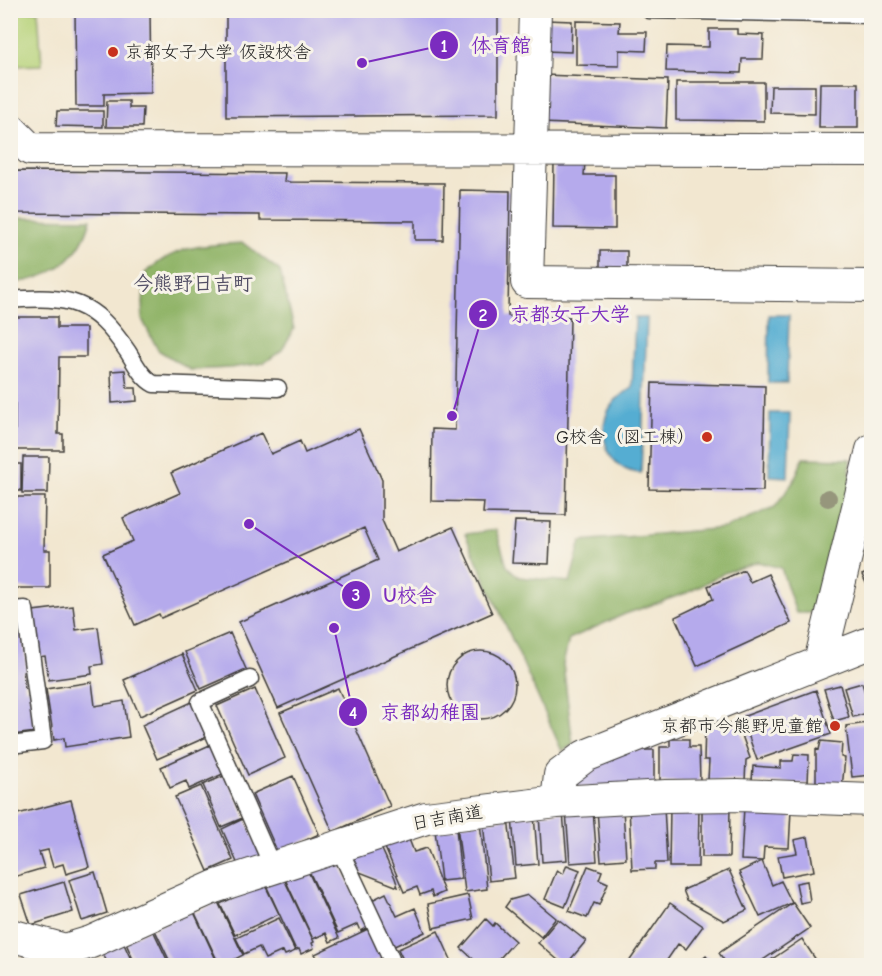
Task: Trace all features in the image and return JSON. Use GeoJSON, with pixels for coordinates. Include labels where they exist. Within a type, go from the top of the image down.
{"type":"FeatureCollection","features":[{"type":"Feature","properties":{"kind":"street"},"geometry":{"type":"LineString","coordinates":[[535,10],[527,282],[872,286]]}},
{"type":"Feature","properties":{"kind":"street"},"geometry":{"type":"LineString","coordinates":[[10,129],[30,149],[872,150]]}},
{"type":"Feature","properties":{"kind":"street"},"geometry":{"type":"LineString","coordinates":[[820,662],[872,450]]}},
{"type":"Feature","properties":{"kind":"street"},"geometry":{"type":"LineString","coordinates":[[557,802],[560,775],[585,756],[872,642]]}},
{"type":"Feature","properties":{"kind":"street","name":"日吉南道"},"geometry":{"type":"LineString","coordinates":[[10,935],[74,958],[91,942],[214,887],[426,818],[557,802],[738,795],[872,800]]}},
{"type":"Feature","properties":{"kind":"lane"},"geometry":{"type":"LineString","coordinates":[[649,10],[872,15]]}},
{"type":"Feature","properties":{"kind":"lane"},"geometry":{"type":"LineString","coordinates":[[10,300],[51,297],[83,307],[110,328],[145,378],[154,384],[278,388]]}},
{"type":"Feature","properties":{"kind":"lane"},"geometry":{"type":"LineString","coordinates":[[10,610],[25,609],[43,741],[10,745]]}},
{"type":"Feature","properties":{"kind":"lane"},"geometry":{"type":"LineString","coordinates":[[250,679],[200,702],[273,868]]}},
{"type":"Feature","properties":{"kind":"lane"},"geometry":{"type":"LineString","coordinates":[[338,846],[391,959]]}},
{"type":"Feature","properties":{"kind":"green space"},"geometry":{"type":"Polygon","coordinates":[[[11,10],[38,11],[42,65],[11,66],[11,10]]]}},
{"type":"Feature","properties":{"kind":"green space"},"geometry":{"type":"Polygon","coordinates":[[[11,218],[91,219],[80,245],[62,264],[39,277],[11,283],[11,218]]]}},
{"type":"Feature","properties":{"kind":"green space"},"geometry":{"type":"Polygon","coordinates":[[[243,243],[280,271],[294,329],[282,350],[264,363],[190,370],[158,350],[142,319],[145,273],[168,256],[191,248],[243,243]]]}},
{"type":"Feature","properties":{"kind":"green space"},"geometry":{"type":"Polygon","coordinates":[[[803,458],[850,459],[851,500],[811,613],[796,613],[781,568],[758,562],[724,573],[689,592],[625,614],[569,639],[563,664],[573,745],[562,751],[465,534],[496,530],[507,566],[519,577],[570,582],[581,541],[725,528],[775,507],[794,481],[803,458]]]}},
{"type":"Feature","properties":{"kind":"water"},"geometry":{"type":"Polygon","coordinates":[[[769,315],[789,315],[787,383],[768,383],[769,315]]]}},
{"type":"Feature","properties":{"kind":"water"},"geometry":{"type":"Polygon","coordinates":[[[635,318],[647,318],[641,473],[620,466],[613,459],[605,439],[604,427],[606,416],[613,403],[632,388],[635,318]]]}},
{"type":"Feature","properties":{"kind":"water"},"geometry":{"type":"Polygon","coordinates":[[[770,413],[790,413],[788,477],[769,476],[770,413]]]}},
{"type":"Feature","properties":{"kind":"building","name":"京都女子大学 仮設校舎"},"geometry":{"type":"Polygon","coordinates":[[[75,10],[150,10],[151,93],[104,94],[104,106],[76,106],[75,10]]]}},
{"type":"Feature","properties":{"kind":"building"},"geometry":{"type":"Polygon","coordinates":[[[226,10],[498,10],[498,115],[226,117],[226,10]]]}},
{"type":"Feature","properties":{"kind":"building"},"geometry":{"type":"Polygon","coordinates":[[[546,20],[572,21],[571,52],[545,51],[546,20]]]}},
{"type":"Feature","properties":{"kind":"building"},"geometry":{"type":"Polygon","coordinates":[[[576,21],[620,22],[619,32],[647,32],[646,51],[619,50],[619,66],[576,65],[576,21]]]}},
{"type":"Feature","properties":{"kind":"building"},"geometry":{"type":"Polygon","coordinates":[[[709,29],[737,29],[737,34],[764,35],[763,59],[742,59],[741,73],[666,71],[667,46],[709,47],[709,29]]]}},
{"type":"Feature","properties":{"kind":"building"},"geometry":{"type":"Polygon","coordinates":[[[544,75],[668,80],[666,128],[542,123],[544,75]]]}},
{"type":"Feature","properties":{"kind":"building"},"geometry":{"type":"Polygon","coordinates":[[[676,82],[764,82],[764,121],[676,120],[676,82]]]}},
{"type":"Feature","properties":{"kind":"building"},"geometry":{"type":"Polygon","coordinates":[[[820,83],[858,83],[858,128],[819,128],[820,83]]]}},
{"type":"Feature","properties":{"kind":"building"},"geometry":{"type":"Polygon","coordinates":[[[771,86],[815,86],[815,114],[770,113],[771,86]]]}},
{"type":"Feature","properties":{"kind":"building"},"geometry":{"type":"Polygon","coordinates":[[[107,101],[129,101],[129,108],[143,108],[142,127],[106,127],[107,101]]]}},
{"type":"Feature","properties":{"kind":"building"},"geometry":{"type":"Polygon","coordinates":[[[57,111],[103,111],[103,127],[56,126],[57,111]]]}},
{"type":"Feature","properties":{"kind":"building"},"geometry":{"type":"Polygon","coordinates":[[[554,162],[585,162],[584,175],[615,175],[615,229],[553,228],[554,162]]]}},
{"type":"Feature","properties":{"kind":"building"},"geometry":{"type":"Polygon","coordinates":[[[14,171],[285,173],[284,182],[444,183],[443,240],[415,240],[415,221],[260,220],[260,215],[13,213],[14,171]]]}},
{"type":"Feature","properties":{"kind":"building"},"geometry":{"type":"Polygon","coordinates":[[[460,190],[510,191],[508,316],[570,317],[566,515],[483,513],[484,502],[431,501],[432,429],[455,430],[460,190]]]}},
{"type":"Feature","properties":{"kind":"building"},"geometry":{"type":"Polygon","coordinates":[[[600,251],[627,251],[627,270],[600,270],[600,251]]]}},
{"type":"Feature","properties":{"kind":"building"},"geometry":{"type":"Polygon","coordinates":[[[10,317],[57,317],[57,328],[86,328],[86,357],[59,357],[58,434],[63,434],[63,450],[10,450],[10,434],[15,434],[15,357],[10,357],[10,317]]]}},
{"type":"Feature","properties":{"kind":"building"},"geometry":{"type":"Polygon","coordinates":[[[125,370],[127,388],[136,388],[137,401],[112,403],[111,371],[125,370]]]}},
{"type":"Feature","properties":{"kind":"building","name":"G校舎（図工棟）"},"geometry":{"type":"Polygon","coordinates":[[[652,383],[765,386],[763,491],[649,489],[652,383]]]}},
{"type":"Feature","properties":{"kind":"building"},"geometry":{"type":"Polygon","coordinates":[[[359,429],[382,480],[382,520],[396,552],[453,527],[492,613],[278,708],[239,622],[378,560],[364,528],[161,618],[159,614],[135,625],[103,554],[133,541],[123,518],[180,493],[171,473],[261,433],[271,454],[300,441],[305,453],[359,429]]]}},
{"type":"Feature","properties":{"kind":"building"},"geometry":{"type":"Polygon","coordinates":[[[23,457],[49,457],[48,493],[22,493],[23,457]]]}},
{"type":"Feature","properties":{"kind":"building"},"geometry":{"type":"Polygon","coordinates":[[[10,464],[21,464],[21,491],[10,491],[10,464]]]}},
{"type":"Feature","properties":{"kind":"building"},"geometry":{"type":"Polygon","coordinates":[[[10,497],[45,497],[44,550],[50,550],[50,588],[10,588],[10,497]]]}},
{"type":"Feature","properties":{"kind":"building"},"geometry":{"type":"Polygon","coordinates":[[[515,521],[551,522],[549,564],[512,563],[515,521]]]}},
{"type":"Feature","properties":{"kind":"building"},"geometry":{"type":"Polygon","coordinates":[[[744,570],[750,582],[768,574],[791,623],[697,666],[675,617],[713,599],[708,586],[744,570]]]}},
{"type":"Feature","properties":{"kind":"building"},"geometry":{"type":"Polygon","coordinates":[[[872,571],[872,595],[862,575],[872,571]]]}},
{"type":"Feature","properties":{"kind":"building"},"geometry":{"type":"Polygon","coordinates":[[[73,606],[76,630],[98,627],[103,664],[91,666],[92,674],[49,680],[45,656],[39,657],[33,611],[73,606]]]}},
{"type":"Feature","properties":{"kind":"building"},"geometry":{"type":"Polygon","coordinates":[[[20,614],[27,671],[23,672],[25,689],[30,688],[36,732],[12,735],[10,615],[20,614]]]}},
{"type":"Feature","properties":{"kind":"building"},"geometry":{"type":"Polygon","coordinates":[[[230,633],[246,669],[201,689],[185,652],[230,633]]]}},
{"type":"Feature","properties":{"kind":"building"},"geometry":{"type":"Polygon","coordinates":[[[481,651],[494,654],[505,661],[512,672],[515,685],[512,698],[505,709],[494,716],[481,719],[468,716],[457,709],[450,698],[447,685],[450,672],[457,661],[468,654],[481,651]]]}},
{"type":"Feature","properties":{"kind":"building"},"geometry":{"type":"Polygon","coordinates":[[[182,654],[198,690],[140,716],[124,680],[182,654]]]}},
{"type":"Feature","properties":{"kind":"building"},"geometry":{"type":"Polygon","coordinates":[[[92,682],[95,706],[124,701],[129,737],[65,747],[64,738],[54,740],[46,689],[92,682]]]}},
{"type":"Feature","properties":{"kind":"building"},"geometry":{"type":"Polygon","coordinates":[[[862,683],[871,712],[853,717],[844,688],[862,683]]]}},
{"type":"Feature","properties":{"kind":"building"},"geometry":{"type":"Polygon","coordinates":[[[840,685],[849,717],[834,721],[824,689],[840,685]]]}},
{"type":"Feature","properties":{"kind":"building"},"geometry":{"type":"Polygon","coordinates":[[[338,688],[390,806],[333,832],[280,713],[338,688]]]}},
{"type":"Feature","properties":{"kind":"building"},"geometry":{"type":"Polygon","coordinates":[[[255,689],[285,758],[248,775],[217,706],[255,689]]]}},
{"type":"Feature","properties":{"kind":"building"},"geometry":{"type":"Polygon","coordinates":[[[816,690],[831,734],[757,760],[742,717],[816,690]]]}},
{"type":"Feature","properties":{"kind":"building"},"geometry":{"type":"Polygon","coordinates":[[[194,701],[209,736],[157,759],[142,725],[194,701]]]}},
{"type":"Feature","properties":{"kind":"building"},"geometry":{"type":"Polygon","coordinates":[[[867,723],[872,775],[852,777],[846,726],[867,723]]]}},
{"type":"Feature","properties":{"kind":"building"},"geometry":{"type":"Polygon","coordinates":[[[705,724],[738,724],[750,758],[746,760],[745,781],[708,780],[709,760],[704,760],[705,724]]]}},
{"type":"Feature","properties":{"kind":"building"},"geometry":{"type":"Polygon","coordinates":[[[670,739],[689,739],[689,747],[699,747],[700,781],[660,782],[660,747],[670,747],[670,739]]]}},
{"type":"Feature","properties":{"kind":"building"},"geometry":{"type":"Polygon","coordinates":[[[821,741],[842,743],[841,757],[845,758],[842,788],[816,786],[816,749],[819,750],[821,741]]]}},
{"type":"Feature","properties":{"kind":"building"},"geometry":{"type":"Polygon","coordinates":[[[212,744],[225,773],[189,789],[186,781],[170,788],[161,767],[212,744]]]}},
{"type":"Feature","properties":{"kind":"building"},"geometry":{"type":"Polygon","coordinates":[[[618,750],[654,750],[654,787],[572,787],[572,773],[618,750]]]}},
{"type":"Feature","properties":{"kind":"building"},"geometry":{"type":"Polygon","coordinates":[[[794,754],[809,755],[808,784],[752,781],[753,766],[781,768],[781,761],[793,761],[794,754]]]}},
{"type":"Feature","properties":{"kind":"building"},"geometry":{"type":"Polygon","coordinates":[[[226,775],[245,817],[221,827],[203,785],[226,775]]]}},
{"type":"Feature","properties":{"kind":"building"},"geometry":{"type":"Polygon","coordinates":[[[293,776],[319,834],[278,853],[252,794],[293,776]]]}},
{"type":"Feature","properties":{"kind":"building"},"geometry":{"type":"Polygon","coordinates":[[[201,786],[233,860],[208,871],[175,797],[201,786]]]}},
{"type":"Feature","properties":{"kind":"building"},"geometry":{"type":"Polygon","coordinates":[[[71,800],[89,867],[66,874],[63,864],[53,867],[48,850],[39,852],[44,868],[10,878],[10,816],[71,800]]]}},
{"type":"Feature","properties":{"kind":"building"},"geometry":{"type":"Polygon","coordinates":[[[664,806],[667,863],[655,863],[655,869],[632,870],[629,807],[664,806]]]}},
{"type":"Feature","properties":{"kind":"building"},"geometry":{"type":"Polygon","coordinates":[[[702,806],[730,807],[729,857],[702,857],[702,806]]]}},
{"type":"Feature","properties":{"kind":"building"},"geometry":{"type":"Polygon","coordinates":[[[670,807],[699,807],[698,867],[669,867],[670,807]]]}},
{"type":"Feature","properties":{"kind":"building"},"geometry":{"type":"Polygon","coordinates":[[[744,807],[791,810],[789,848],[764,847],[763,861],[741,860],[744,807]]]}},
{"type":"Feature","properties":{"kind":"building"},"geometry":{"type":"Polygon","coordinates":[[[623,808],[626,859],[601,861],[597,810],[623,808]]]}},
{"type":"Feature","properties":{"kind":"building"},"geometry":{"type":"Polygon","coordinates":[[[593,810],[597,861],[570,863],[566,812],[593,810]]]}},
{"type":"Feature","properties":{"kind":"building"},"geometry":{"type":"Polygon","coordinates":[[[563,812],[567,860],[542,862],[539,814],[563,812]]]}},
{"type":"Feature","properties":{"kind":"building"},"geometry":{"type":"Polygon","coordinates":[[[534,815],[538,864],[516,866],[512,817],[534,815]]]}},
{"type":"Feature","properties":{"kind":"building"},"geometry":{"type":"Polygon","coordinates":[[[245,818],[262,856],[239,867],[222,829],[245,818]]]}},
{"type":"Feature","properties":{"kind":"building"},"geometry":{"type":"Polygon","coordinates":[[[508,818],[515,878],[489,881],[483,822],[508,818]]]}},
{"type":"Feature","properties":{"kind":"building"},"geometry":{"type":"Polygon","coordinates":[[[480,822],[487,889],[465,892],[457,825],[480,822]]]}},
{"type":"Feature","properties":{"kind":"building"},"geometry":{"type":"Polygon","coordinates":[[[456,828],[461,879],[441,881],[435,830],[456,828]]]}},
{"type":"Feature","properties":{"kind":"building"},"geometry":{"type":"Polygon","coordinates":[[[407,834],[414,852],[427,848],[444,892],[433,897],[431,891],[420,895],[417,887],[404,892],[383,843],[407,834]]]}},
{"type":"Feature","properties":{"kind":"building"},"geometry":{"type":"Polygon","coordinates":[[[808,837],[814,871],[782,877],[778,856],[797,853],[794,840],[808,837]]]}},
{"type":"Feature","properties":{"kind":"building"},"geometry":{"type":"Polygon","coordinates":[[[379,843],[398,887],[357,871],[350,857],[379,843]]]}},
{"type":"Feature","properties":{"kind":"building"},"geometry":{"type":"Polygon","coordinates":[[[337,858],[369,927],[361,931],[358,924],[338,933],[309,871],[337,858]]]}},
{"type":"Feature","properties":{"kind":"building"},"geometry":{"type":"Polygon","coordinates":[[[762,861],[772,885],[781,881],[792,903],[760,917],[739,872],[762,861]]]}},
{"type":"Feature","properties":{"kind":"building"},"geometry":{"type":"Polygon","coordinates":[[[567,865],[580,870],[565,907],[545,899],[557,870],[563,874],[567,865]]]}},
{"type":"Feature","properties":{"kind":"building"},"geometry":{"type":"Polygon","coordinates":[[[588,866],[602,871],[599,879],[608,883],[599,905],[594,903],[587,918],[569,911],[588,866]]]}},
{"type":"Feature","properties":{"kind":"building"},"geometry":{"type":"Polygon","coordinates":[[[307,869],[339,938],[330,942],[326,933],[313,939],[285,879],[307,869]]]}},
{"type":"Feature","properties":{"kind":"building"},"geometry":{"type":"Polygon","coordinates":[[[729,870],[747,910],[724,921],[687,900],[683,890],[729,870]]]}},
{"type":"Feature","properties":{"kind":"building"},"geometry":{"type":"Polygon","coordinates":[[[95,872],[107,913],[82,921],[69,880],[95,872]]]}},
{"type":"Feature","properties":{"kind":"building"},"geometry":{"type":"Polygon","coordinates":[[[283,877],[314,942],[312,943],[314,948],[301,954],[299,949],[296,950],[266,885],[283,877]]]}},
{"type":"Feature","properties":{"kind":"building"},"geometry":{"type":"Polygon","coordinates":[[[807,881],[810,901],[800,903],[796,883],[807,881]]]}},
{"type":"Feature","properties":{"kind":"building"},"geometry":{"type":"Polygon","coordinates":[[[64,882],[73,912],[31,925],[21,895],[64,882]]]}},
{"type":"Feature","properties":{"kind":"building"},"geometry":{"type":"Polygon","coordinates":[[[264,883],[279,914],[235,935],[220,904],[264,883]]]}},
{"type":"Feature","properties":{"kind":"building"},"geometry":{"type":"Polygon","coordinates":[[[386,893],[397,916],[415,908],[425,932],[390,948],[368,902],[386,893]]]}},
{"type":"Feature","properties":{"kind":"building"},"geometry":{"type":"Polygon","coordinates":[[[468,895],[473,919],[433,928],[428,904],[468,895]]]}},
{"type":"Feature","properties":{"kind":"building"},"geometry":{"type":"Polygon","coordinates":[[[528,895],[556,918],[541,937],[505,907],[510,900],[528,895]]]}},
{"type":"Feature","properties":{"kind":"building"},"geometry":{"type":"Polygon","coordinates":[[[218,902],[243,955],[235,959],[238,966],[220,966],[195,913],[218,902]]]}},
{"type":"Feature","properties":{"kind":"building"},"geometry":{"type":"Polygon","coordinates":[[[670,903],[703,926],[686,949],[678,944],[663,966],[626,966],[670,903]]]}},
{"type":"Feature","properties":{"kind":"building"},"geometry":{"type":"Polygon","coordinates":[[[793,903],[810,928],[754,966],[728,966],[719,953],[793,903]]]}},
{"type":"Feature","properties":{"kind":"building"},"geometry":{"type":"Polygon","coordinates":[[[193,910],[219,966],[172,966],[154,928],[193,910]]]}},
{"type":"Feature","properties":{"kind":"building"},"geometry":{"type":"Polygon","coordinates":[[[279,918],[295,951],[285,955],[283,951],[265,959],[259,947],[244,954],[236,938],[279,918]]]}},
{"type":"Feature","properties":{"kind":"building"},"geometry":{"type":"Polygon","coordinates":[[[486,919],[493,926],[495,923],[515,941],[493,966],[481,966],[461,948],[486,919]]]}},
{"type":"Feature","properties":{"kind":"building"},"geometry":{"type":"Polygon","coordinates":[[[558,919],[586,941],[565,966],[538,943],[558,919]]]}},
{"type":"Feature","properties":{"kind":"building"},"geometry":{"type":"Polygon","coordinates":[[[152,928],[170,966],[136,966],[125,941],[152,928]]]}},
{"type":"Feature","properties":{"kind":"building"},"geometry":{"type":"Polygon","coordinates":[[[370,928],[384,957],[365,966],[320,963],[315,954],[370,928]]]}},
{"type":"Feature","properties":{"kind":"building"},"geometry":{"type":"Polygon","coordinates":[[[438,931],[454,966],[406,966],[398,949],[438,931]]]}},
{"type":"Feature","properties":{"kind":"building"},"geometry":{"type":"Polygon","coordinates":[[[802,939],[820,966],[762,966],[802,939]]]}},
{"type":"Feature","properties":{"kind":"building"},"geometry":{"type":"Polygon","coordinates":[[[123,942],[134,966],[109,966],[102,952],[123,942]]]}},
{"type":"Feature","properties":{"kind":"building"},"geometry":{"type":"Polygon","coordinates":[[[706,956],[713,966],[694,966],[706,956]]]}},
{"type":"Feature","properties":{"kind":"place","name":"京都女子大学 仮設校舎"},"geometry":{"type":"Point","coordinates":[113,52]}},
{"type":"Feature","properties":{"kind":"place","name":"体育館"},"geometry":{"type":"Point","coordinates":[362,63]}},
{"type":"Feature","properties":{"kind":"place","name":"京都女子大学"},"geometry":{"type":"Point","coordinates":[452,416]}},
{"type":"Feature","properties":{"kind":"place","name":"G校舎（図工棟）"},"geometry":{"type":"Point","coordinates":[707,437]}},
{"type":"Feature","properties":{"kind":"place","name":"U校舎"},"geometry":{"type":"Point","coordinates":[249,524]}},
{"type":"Feature","properties":{"kind":"place","name":"京都幼稚園"},"geometry":{"type":"Point","coordinates":[334,628]}},
{"type":"Feature","properties":{"kind":"place","name":"京都市今熊野児童館"},"geometry":{"type":"Point","coordinates":[835,726]}},
{"type":"Feature","properties":{"kind":"district","name":"今熊野日吉町"},"geometry":{"type":"Point","coordinates":[193,283]}}]}
